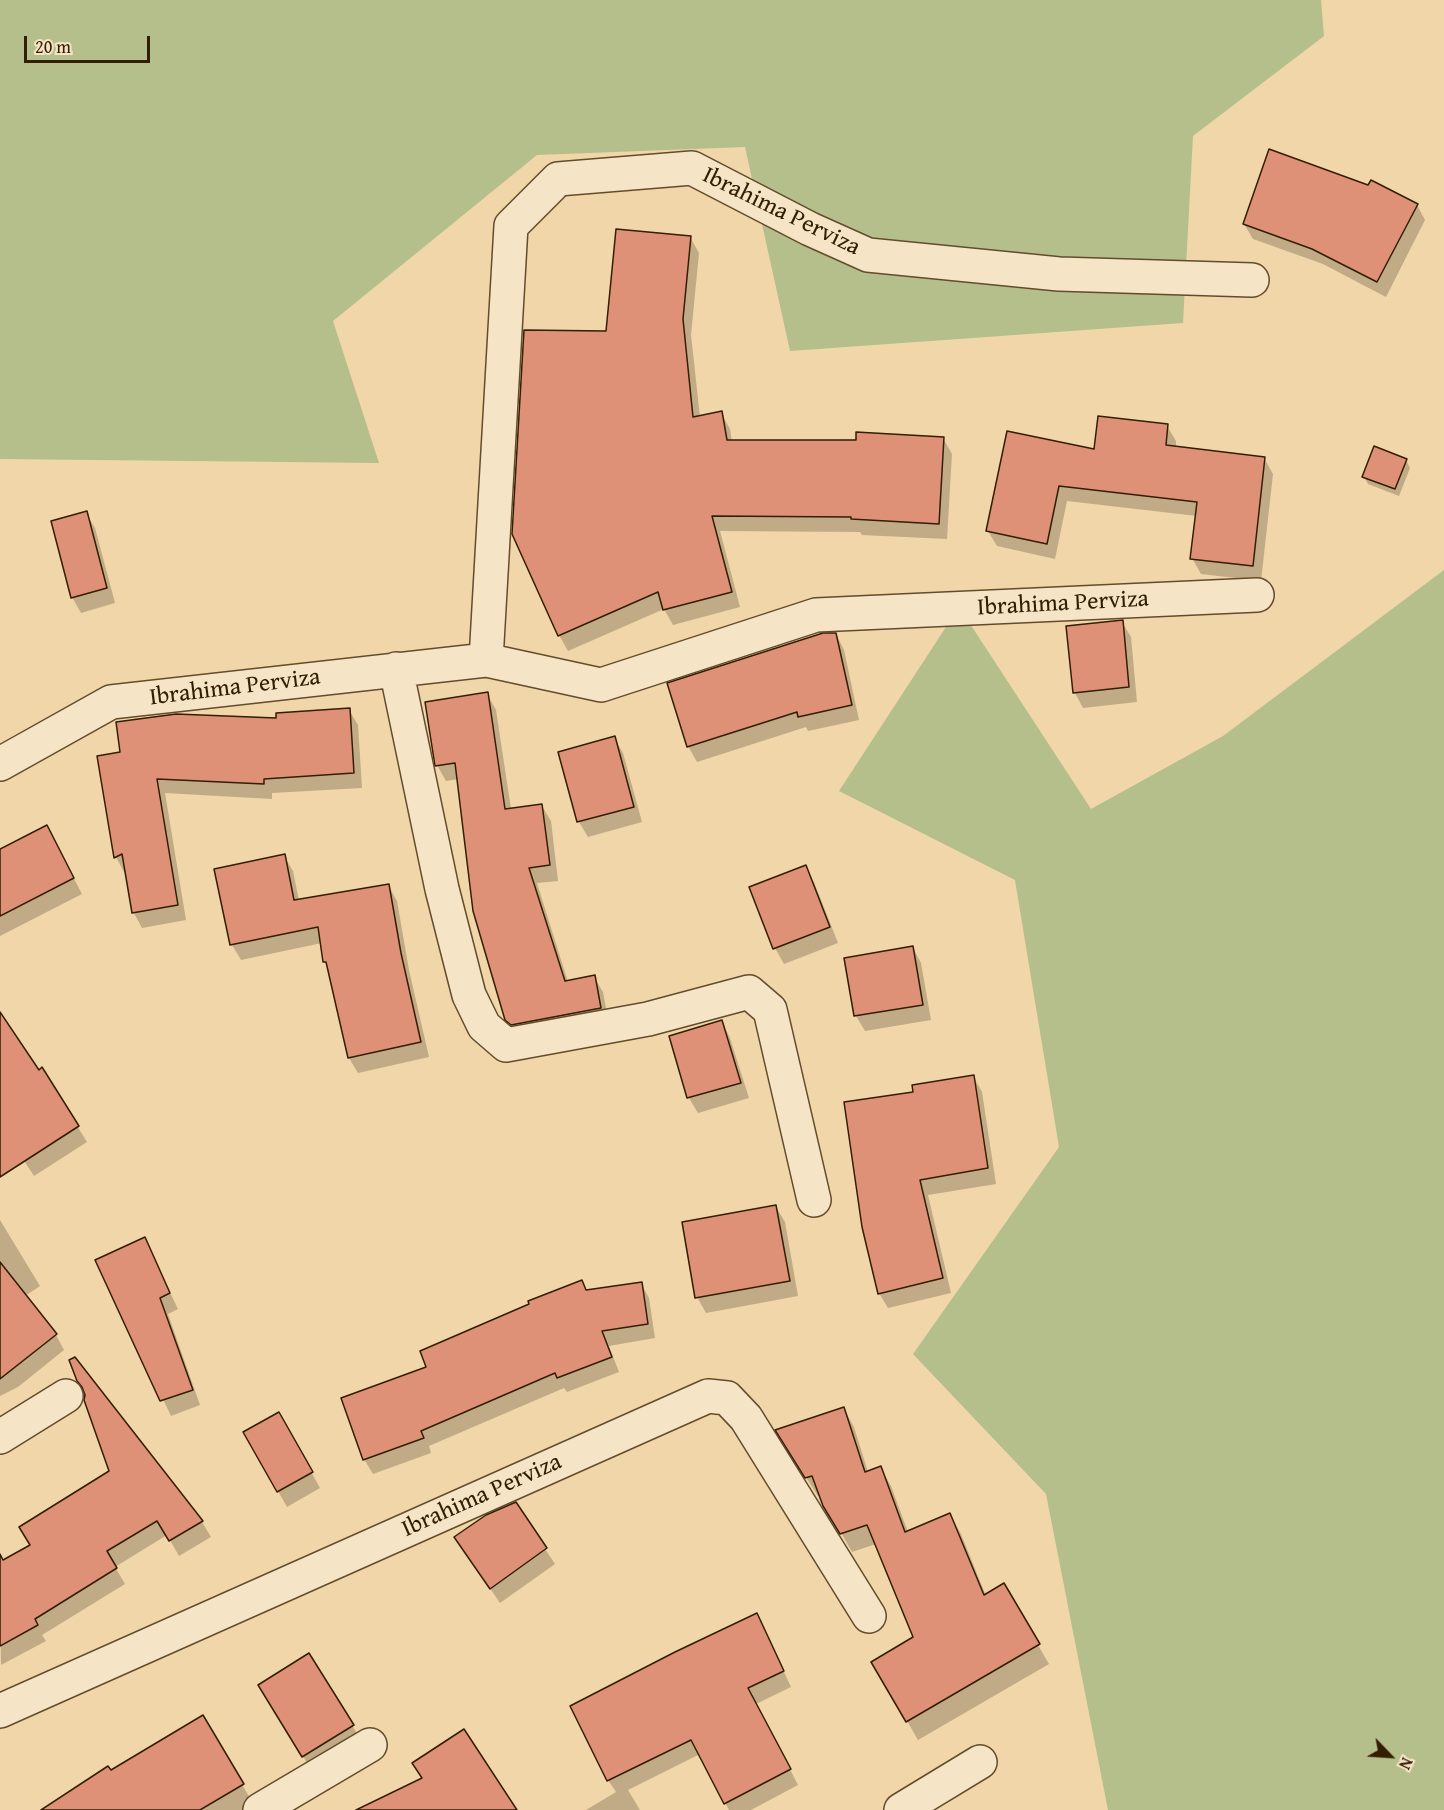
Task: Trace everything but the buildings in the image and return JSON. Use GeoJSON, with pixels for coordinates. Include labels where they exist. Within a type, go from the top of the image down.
{"type":"FeatureCollection","features":[{"type":"Feature","properties":{"kind":"street","name":"Ibrahima Perviza"},"geometry":{"type":"LineString","coordinates":[[486,660],[511,226],[558,179],[692,168],[810,229],[868,255],[1059,274],[1252,280]]}},
{"type":"Feature","properties":{"kind":"street","name":"Ibrahima Perviza"},"geometry":{"type":"LineString","coordinates":[[0,764],[111,702],[486,660],[601,685],[816,615],[1257,595]]}},
{"type":"Feature","properties":{"kind":"street"},"geometry":{"type":"LineString","coordinates":[[396,669],[442,889],[469,995],[484,1026],[506,1045],[648,1019],[748,992],[770,1010],[814,1200]]}},
{"type":"Feature","properties":{"kind":"street"},"geometry":{"type":"LineString","coordinates":[[0,1437],[66,1396]]}},
{"type":"Feature","properties":{"kind":"street","name":"Ibrahima Perviza"},"geometry":{"type":"LineString","coordinates":[[0,1711],[708,1396],[727,1398],[746,1418],[869,1616]]}},
{"type":"Feature","properties":{"kind":"street"},"geometry":{"type":"LineString","coordinates":[[260,1810],[370,1745]]}},
{"type":"Feature","properties":{"kind":"street"},"geometry":{"type":"LineString","coordinates":[[901,1810],[980,1762]]}},
{"type":"Feature","properties":{"kind":"green space"},"geometry":{"type":"Polygon","coordinates":[[[0,0],[1321,0],[1324,36],[1193,136],[1183,323],[790,351],[745,147],[537,155],[333,321],[379,463],[0,459],[0,0]]]}},
{"type":"Feature","properties":{"kind":"green space"},"geometry":{"type":"Polygon","coordinates":[[[1444,570],[1444,1810],[1108,1810],[1046,1494],[913,1354],[1059,1147],[1015,880],[839,791],[959,607],[1091,809],[1223,736],[1444,570]]]}}]}
